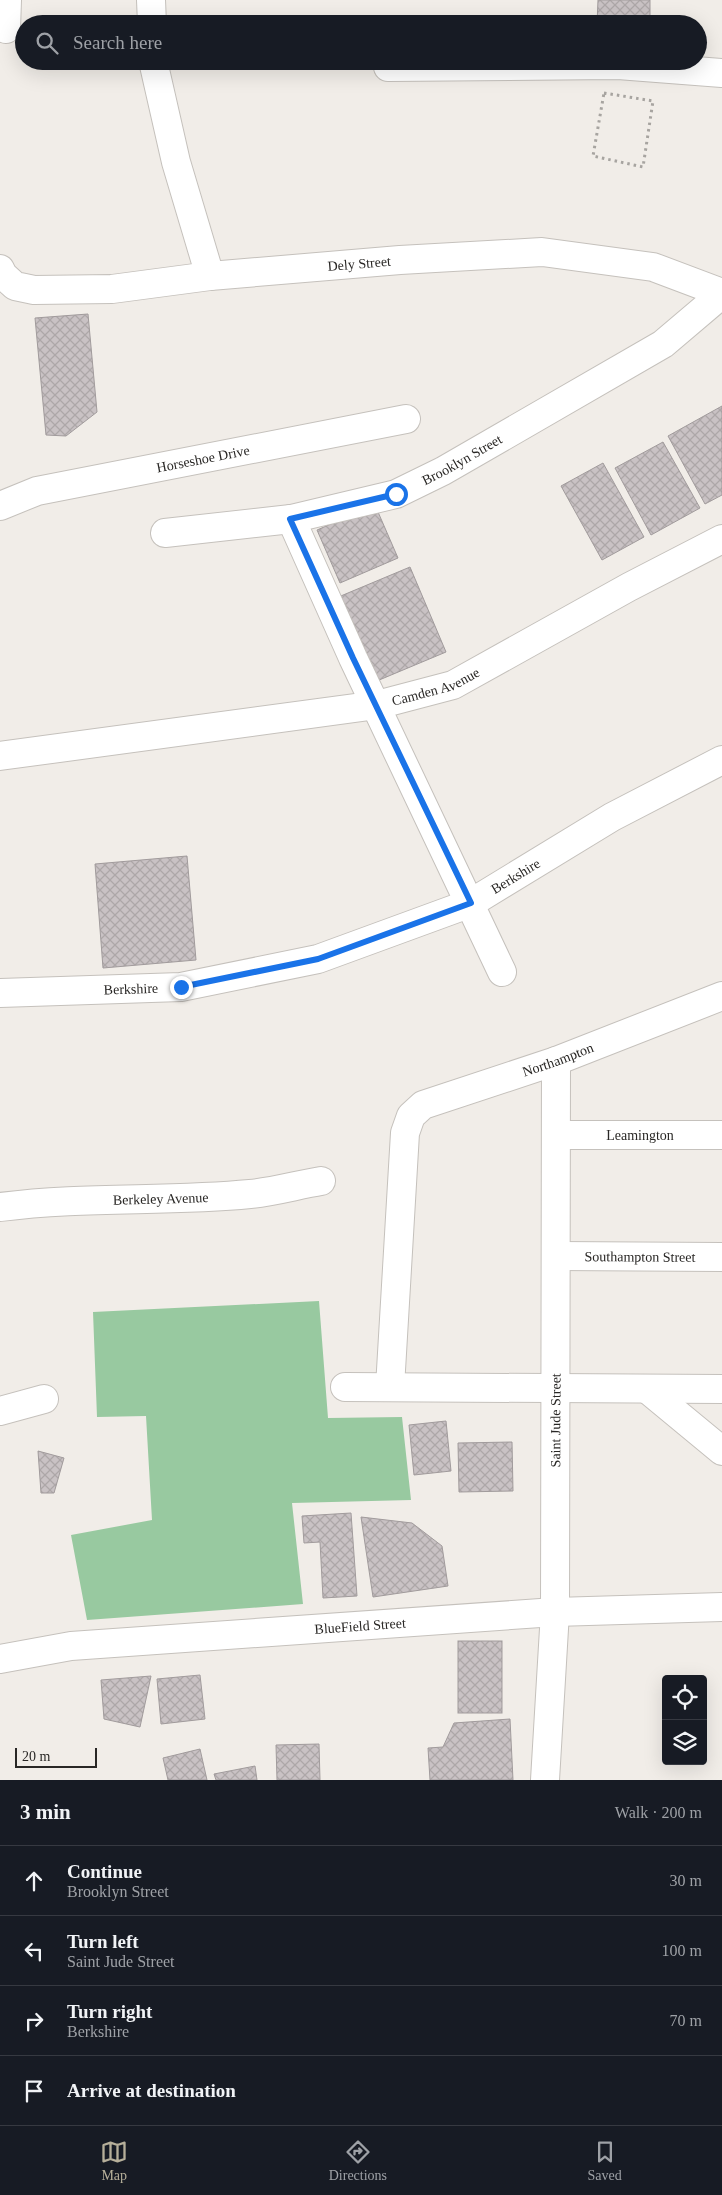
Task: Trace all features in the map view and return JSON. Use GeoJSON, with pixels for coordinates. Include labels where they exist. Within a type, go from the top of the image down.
{"type":"FeatureCollection","features":[{"type":"Feature","properties":{"kind":"street"},"geometry":{"type":"LineString","coordinates":[[6,29],[7,0]]}},
{"type":"Feature","properties":{"kind":"street"},"geometry":{"type":"LineString","coordinates":[[152,0],[152,15]]}},
{"type":"Feature","properties":{"kind":"street"},"geometry":{"type":"LineString","coordinates":[[155,70],[176,162],[210,276]]}},
{"type":"Feature","properties":{"kind":"street"},"geometry":{"type":"LineString","coordinates":[[683,70],[722,73]]}},
{"type":"Feature","properties":{"kind":"street","name":"Dely Street"},"geometry":{"type":"LineString","coordinates":[[0,269],[3,276],[15,286],[34,290],[112,289],[210,276],[400,260],[542,252],[653,267],[722,294]]}},
{"type":"Feature","properties":{"kind":"street","name":"Brooklyn Street"},"geometry":{"type":"LineString","coordinates":[[165,533],[290,519],[396,494],[443,471],[496,438],[663,344],[722,294]]}},
{"type":"Feature","properties":{"kind":"street","name":"Horseshoe Drive"},"geometry":{"type":"LineString","coordinates":[[0,506],[37,492],[406,419]]}},
{"type":"Feature","properties":{"kind":"street"},"geometry":{"type":"LineString","coordinates":[[290,519],[353,658],[471,903],[502,972]]}},
{"type":"Feature","properties":{"kind":"street","name":"Camden Avenue"},"geometry":{"type":"LineString","coordinates":[[0,756],[377,705],[453,685],[722,539]]}},
{"type":"Feature","properties":{"kind":"street","name":"Berkshire"},"geometry":{"type":"LineString","coordinates":[[0,993],[181,987],[318,959],[471,903],[612,817],[722,760]]}},
{"type":"Feature","properties":{"kind":"street","name":"Northampton"},"geometry":{"type":"LineString","coordinates":[[390,1388],[405,1133],[412,1116],[423,1106],[556,1061],[722,996]]}},
{"type":"Feature","properties":{"kind":"street","name":"Saint Jude Street"},"geometry":{"type":"LineString","coordinates":[[545,1780],[555,1612],[556,1061]]}},
{"type":"Feature","properties":{"kind":"street","name":"Leamington"},"geometry":{"type":"LineString","coordinates":[[556,1135],[722,1135]]}},
{"type":"Feature","properties":{"kind":"street","name":"Berkeley Avenue"},"geometry":{"type":"LineString","coordinates":[[0,1207],[40,1202],[185,1199],[252,1194],[321,1180]]}},
{"type":"Feature","properties":{"kind":"street","name":"Southampton Street"},"geometry":{"type":"LineString","coordinates":[[556,1256],[722,1257]]}},
{"type":"Feature","properties":{"kind":"street"},"geometry":{"type":"LineString","coordinates":[[345,1387],[722,1390]]}},
{"type":"Feature","properties":{"kind":"street"},"geometry":{"type":"LineString","coordinates":[[647,1389],[722,1451]]}},
{"type":"Feature","properties":{"kind":"street"},"geometry":{"type":"LineString","coordinates":[[0,1411],[44,1399]]}},
{"type":"Feature","properties":{"kind":"street","name":"BlueField Street"},"geometry":{"type":"LineString","coordinates":[[0,1659],[71,1646],[555,1612],[722,1607]]}},
{"type":"Feature","properties":{"kind":"path"},"geometry":{"type":"LineString","coordinates":[[604,93],[653,101],[643,167],[593,156],[604,93]]}},
{"type":"Feature","properties":{"kind":"green space"},"geometry":{"type":"Polygon","coordinates":[[[319,1301],[328,1418],[402,1417],[411,1500],[292,1503],[303,1604],[87,1620],[71,1535],[152,1520],[146,1416],[97,1417],[93,1312],[319,1301]]]}},
{"type":"Feature","properties":{"kind":"building"},"geometry":{"type":"Polygon","coordinates":[[[598,0],[650,0],[650,15],[597,15],[598,0]]]}},
{"type":"Feature","properties":{"kind":"building"},"geometry":{"type":"Polygon","coordinates":[[[88,314],[97,412],[66,436],[46,435],[35,318],[88,314]]]}},
{"type":"Feature","properties":{"kind":"building"},"geometry":{"type":"Polygon","coordinates":[[[722,406],[722,495],[705,504],[668,436],[722,406]]]}},
{"type":"Feature","properties":{"kind":"building"},"geometry":{"type":"Polygon","coordinates":[[[663,442],[700,508],[651,535],[615,468],[663,442]]]}},
{"type":"Feature","properties":{"kind":"building"},"geometry":{"type":"Polygon","coordinates":[[[603,463],[644,537],[602,560],[561,486],[603,463]]]}},
{"type":"Feature","properties":{"kind":"building"},"geometry":{"type":"Polygon","coordinates":[[[375,505],[398,558],[340,583],[317,530],[375,505]]]}},
{"type":"Feature","properties":{"kind":"building"},"geometry":{"type":"Polygon","coordinates":[[[410,567],[446,652],[372,683],[336,598],[410,567]]]}},
{"type":"Feature","properties":{"kind":"building"},"geometry":{"type":"Polygon","coordinates":[[[187,856],[196,960],[103,968],[95,864],[187,856]]]}},
{"type":"Feature","properties":{"kind":"building"},"geometry":{"type":"Polygon","coordinates":[[[446,1421],[451,1471],[414,1475],[409,1425],[446,1421]]]}},
{"type":"Feature","properties":{"kind":"building"},"geometry":{"type":"Polygon","coordinates":[[[512,1442],[513,1491],[459,1492],[458,1443],[512,1442]]]}},
{"type":"Feature","properties":{"kind":"building"},"geometry":{"type":"Polygon","coordinates":[[[38,1451],[64,1458],[54,1493],[41,1493],[38,1451]]]}},
{"type":"Feature","properties":{"kind":"building"},"geometry":{"type":"Polygon","coordinates":[[[351,1513],[357,1596],[323,1598],[320,1542],[304,1543],[302,1516],[351,1513]]]}},
{"type":"Feature","properties":{"kind":"building"},"geometry":{"type":"Polygon","coordinates":[[[361,1517],[412,1523],[442,1546],[448,1586],[373,1597],[361,1517]]]}},
{"type":"Feature","properties":{"kind":"building"},"geometry":{"type":"Polygon","coordinates":[[[458,1641],[502,1641],[502,1713],[458,1713],[458,1641]]]}},
{"type":"Feature","properties":{"kind":"building"},"geometry":{"type":"Polygon","coordinates":[[[200,1675],[205,1719],[161,1724],[157,1679],[200,1675]]]}},
{"type":"Feature","properties":{"kind":"building"},"geometry":{"type":"Polygon","coordinates":[[[151,1676],[140,1727],[104,1719],[101,1680],[151,1676]]]}},
{"type":"Feature","properties":{"kind":"building"},"geometry":{"type":"Polygon","coordinates":[[[510,1719],[513,1780],[430,1780],[428,1748],[443,1747],[454,1723],[510,1719]]]}},
{"type":"Feature","properties":{"kind":"building"},"geometry":{"type":"Polygon","coordinates":[[[319,1744],[320,1780],[277,1780],[276,1745],[319,1744]]]}},
{"type":"Feature","properties":{"kind":"building"},"geometry":{"type":"Polygon","coordinates":[[[200,1749],[207,1780],[168,1780],[163,1758],[200,1749]]]}},
{"type":"Feature","properties":{"kind":"building"},"geometry":{"type":"Polygon","coordinates":[[[255,1766],[257,1780],[216,1780],[214,1774],[255,1766]]]}},
{"type":"Feature","properties":{"kind":"route"},"geometry":{"type":"LineString","coordinates":[[181,987],[318,959],[471,903],[353,658],[290,519],[396,494]]}}]}
